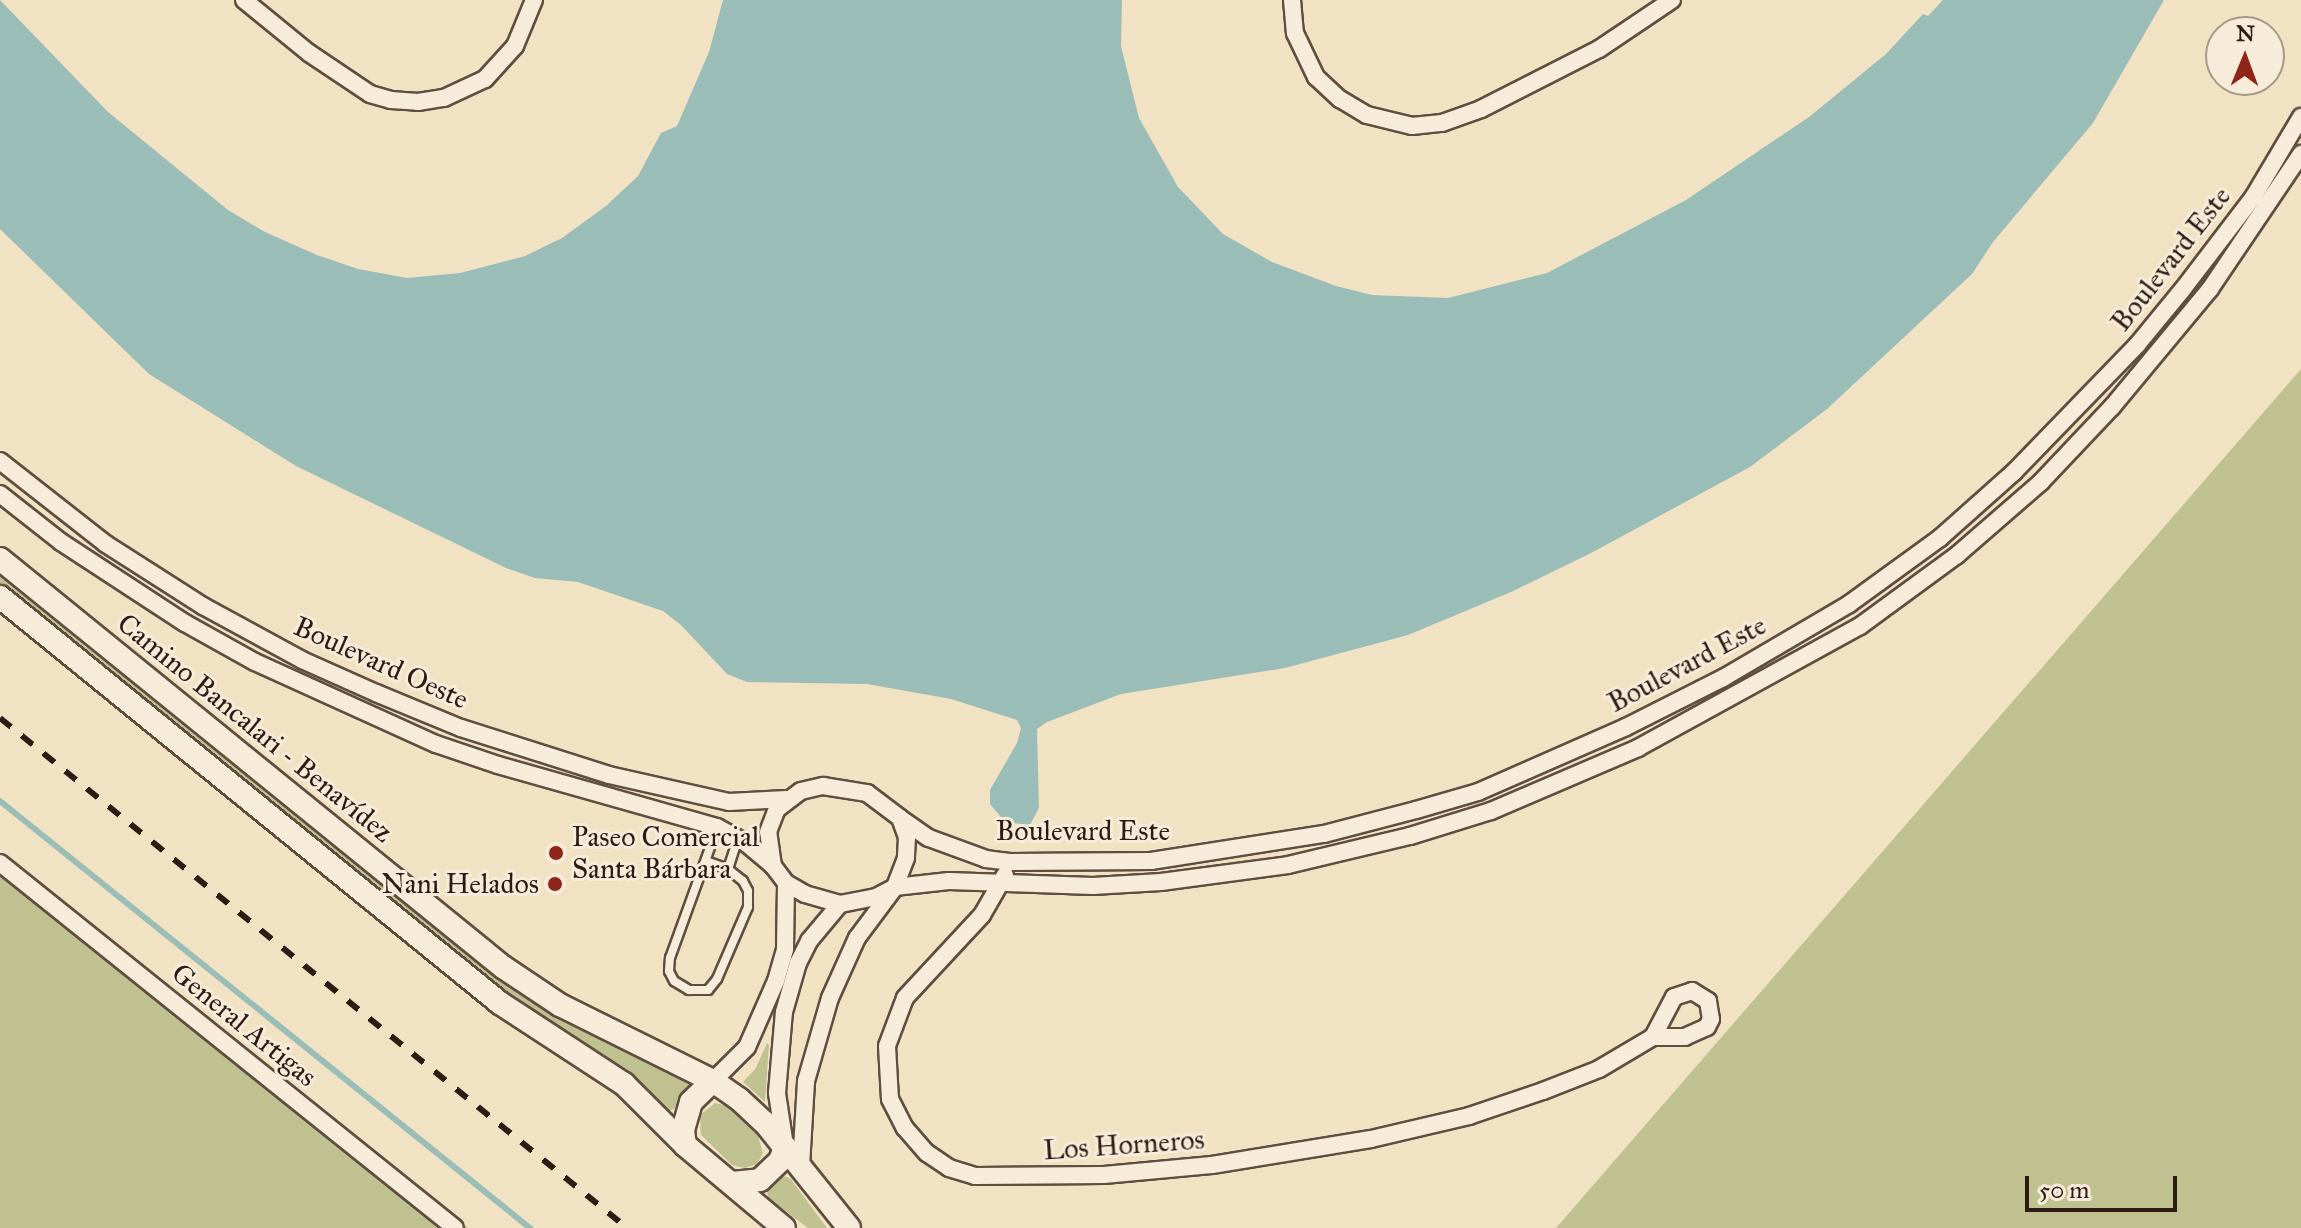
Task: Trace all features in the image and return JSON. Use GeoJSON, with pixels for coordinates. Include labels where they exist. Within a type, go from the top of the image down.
{"type":"FeatureCollection","features":[{"type":"Feature","properties":{"kind":"main road","name":"Camino Bancalari - Benavídez"},"geometry":{"type":"LineString","coordinates":[[0,559],[503,967],[560,1005],[713,1081],[748,1107],[801,1166],[849,1228]]}},
{"type":"Feature","properties":{"kind":"main road"},"geometry":{"type":"LineString","coordinates":[[0,597],[500,1003],[624,1084],[685,1145],[784,1228]]}},
{"type":"Feature","properties":{"kind":"main road"},"geometry":{"type":"LineString","coordinates":[[685,1145],[685,1115],[691,1102],[713,1081]]}},
{"type":"Feature","properties":{"kind":"main road"},"geometry":{"type":"LineString","coordinates":[[732,1183],[760,1180],[780,1161],[785,1147]]}},
{"type":"Feature","properties":{"kind":"street"},"geometry":{"type":"LineString","coordinates":[[244,0],[309,53],[370,94],[391,100],[418,102],[467,90],[502,64],[527,25],[534,0]]}},
{"type":"Feature","properties":{"kind":"street"},"geometry":{"type":"LineString","coordinates":[[1292,0],[1295,33],[1316,77],[1340,99],[1367,115],[1412,126],[1442,123],[1481,109],[1599,49],[1672,0]]}},
{"type":"Feature","properties":{"kind":"street","name":"Boulevard Este"},"geometry":{"type":"LineString","coordinates":[[900,818],[929,838],[956,849],[1010,862],[1151,861],[1324,834],[1478,792],[1626,727],[1723,678],[1824,619],[1940,538],[2014,472],[2137,345],[2254,196],[2301,117]]}},
{"type":"Feature","properties":{"kind":"street","name":"Boulevard Este"},"geometry":{"type":"LineString","coordinates":[[895,887],[949,881],[1093,886],[1161,882],[1330,856],[1491,811],[1638,748],[1860,626],[1957,555],[2041,482],[2152,360],[2210,289],[2301,154]]}},
{"type":"Feature","properties":{"kind":"street"},"geometry":{"type":"LineString","coordinates":[[2137,345],[2152,360]]}},
{"type":"Feature","properties":{"kind":"street","name":"Boulevard Oeste"},"geometry":{"type":"LineString","coordinates":[[0,461],[139,566],[203,606],[302,660],[461,728],[609,775],[729,802],[786,799]]}},
{"type":"Feature","properties":{"kind":"street","name":"Boulevard Oeste"},"geometry":{"type":"LineString","coordinates":[[0,494],[61,542],[255,662],[398,728],[498,765],[717,827],[738,838],[773,866]]}},
{"type":"Feature","properties":{"kind":"street"},"geometry":{"type":"LineString","coordinates":[[1904,564],[1918,583]]}},
{"type":"Feature","properties":{"kind":"street"},"geometry":{"type":"LineString","coordinates":[[126,584],[139,566]]}},
{"type":"Feature","properties":{"kind":"street"},"geometry":{"type":"LineString","coordinates":[[398,728],[409,706]]}},
{"type":"Feature","properties":{"kind":"street"},"geometry":{"type":"LineString","coordinates":[[1626,727],[1638,748]]}},
{"type":"Feature","properties":{"kind":"street"},"geometry":{"type":"LineString","coordinates":[[801,1166],[806,1081],[820,1025],[857,938],[895,887],[906,858],[907,837],[900,818],[883,802],[846,787],[823,786],[786,799],[777,809],[768,832],[773,866],[786,883],[805,894],[840,904],[876,897],[895,887]]}},
{"type":"Feature","properties":{"kind":"street"},"geometry":{"type":"LineString","coordinates":[[717,827],[729,802]]}},
{"type":"Feature","properties":{"kind":"street"},"geometry":{"type":"LineString","coordinates":[[1324,834],[1330,856]]}},
{"type":"Feature","properties":{"kind":"street","name":"Los Horneros"},"geometry":{"type":"LineString","coordinates":[[1010,862],[1002,883],[982,915],[905,998],[887,1046],[890,1099],[905,1128],[927,1153],[949,1168],[975,1176],[1104,1175],[1212,1165],[1371,1139],[1469,1116],[1543,1091],[1599,1069],[1653,1037]]}},
{"type":"Feature","properties":{"kind":"street","name":"General Artigas"},"geometry":{"type":"LineString","coordinates":[[0,863],[455,1228]]}},
{"type":"Feature","properties":{"kind":"street"},"geometry":{"type":"LineString","coordinates":[[713,1081],[747,1047],[776,981],[785,949],[786,883]]}},
{"type":"Feature","properties":{"kind":"street"},"geometry":{"type":"LineString","coordinates":[[785,1147],[777,1079],[784,1012],[798,963],[809,941],[840,904]]}},
{"type":"Feature","properties":{"kind":"lane"},"geometry":{"type":"LineString","coordinates":[[706,861],[728,869],[743,881],[748,891],[748,907],[717,979],[708,990],[689,990],[674,981],[669,971],[670,958],[717,827]]}},
{"type":"Feature","properties":{"kind":"lane"},"geometry":{"type":"LineString","coordinates":[[728,869],[738,838]]}},
{"type":"Feature","properties":{"kind":"green space"},"geometry":{"type":"Polygon","coordinates":[[[2301,369],[2301,1228],[1556,1228],[2301,369]]]}},
{"type":"Feature","properties":{"kind":"green space"},"geometry":{"type":"Polygon","coordinates":[[[0,577],[498,976],[548,1011],[590,1034],[689,1080],[691,1085],[674,1109],[668,1111],[613,1061],[545,1023],[492,984],[0,585],[0,577]]]}},
{"type":"Feature","properties":{"kind":"green space"},"geometry":{"type":"Polygon","coordinates":[[[0,866],[468,1228],[0,1228],[0,866]]]}},
{"type":"Feature","properties":{"kind":"green space"},"geometry":{"type":"Polygon","coordinates":[[[767,1043],[765,1102],[743,1082],[756,1068],[767,1043]]]}},
{"type":"Feature","properties":{"kind":"green space"},"geometry":{"type":"Polygon","coordinates":[[[715,1103],[728,1106],[758,1136],[763,1153],[757,1164],[745,1168],[732,1165],[701,1135],[700,1115],[715,1103]]]}},
{"type":"Feature","properties":{"kind":"green space"},"geometry":{"type":"Polygon","coordinates":[[[783,1176],[790,1178],[827,1228],[808,1228],[768,1198],[767,1189],[783,1176]]]}},
{"type":"Feature","properties":{"kind":"water"},"geometry":{"type":"Polygon","coordinates":[[[0,0],[108,112],[228,210],[265,232],[317,255],[358,269],[407,278],[460,273],[525,256],[562,238],[606,206],[638,176],[661,133],[677,126],[709,52],[723,0],[1122,0],[1121,46],[1139,118],[1178,187],[1223,234],[1272,262],[1336,286],[1372,295],[1448,298],[1547,273],[1686,200],[1809,117],[1886,54],[1923,14],[1928,16],[1943,0],[2164,0],[2093,123],[1993,242],[1972,274],[1827,409],[1750,467],[1591,553],[1511,592],[1408,635],[1285,668],[1121,694],[1047,722],[1037,729],[1039,808],[1030,825],[1005,822],[990,804],[990,790],[1017,743],[1021,728],[1017,720],[951,699],[867,684],[747,682],[727,674],[681,625],[663,611],[578,582],[535,578],[506,568],[296,466],[149,374],[0,229],[0,0]]]}},
{"type":"Feature","properties":{"kind":"waterway"},"geometry":{"type":"LineString","coordinates":[[0,801],[530,1228]]}},
{"type":"Feature","properties":{"kind":"railway"},"geometry":{"type":"LineString","coordinates":[[0,718],[627,1228]]}},
{"type":"Feature","properties":{"kind":"place","name":"Paseo Comercial Santa Bárbara"},"geometry":{"type":"Point","coordinates":[556,853]}},
{"type":"Feature","properties":{"kind":"place","name":"Nani Helados"},"geometry":{"type":"Point","coordinates":[555,884]}}]}
